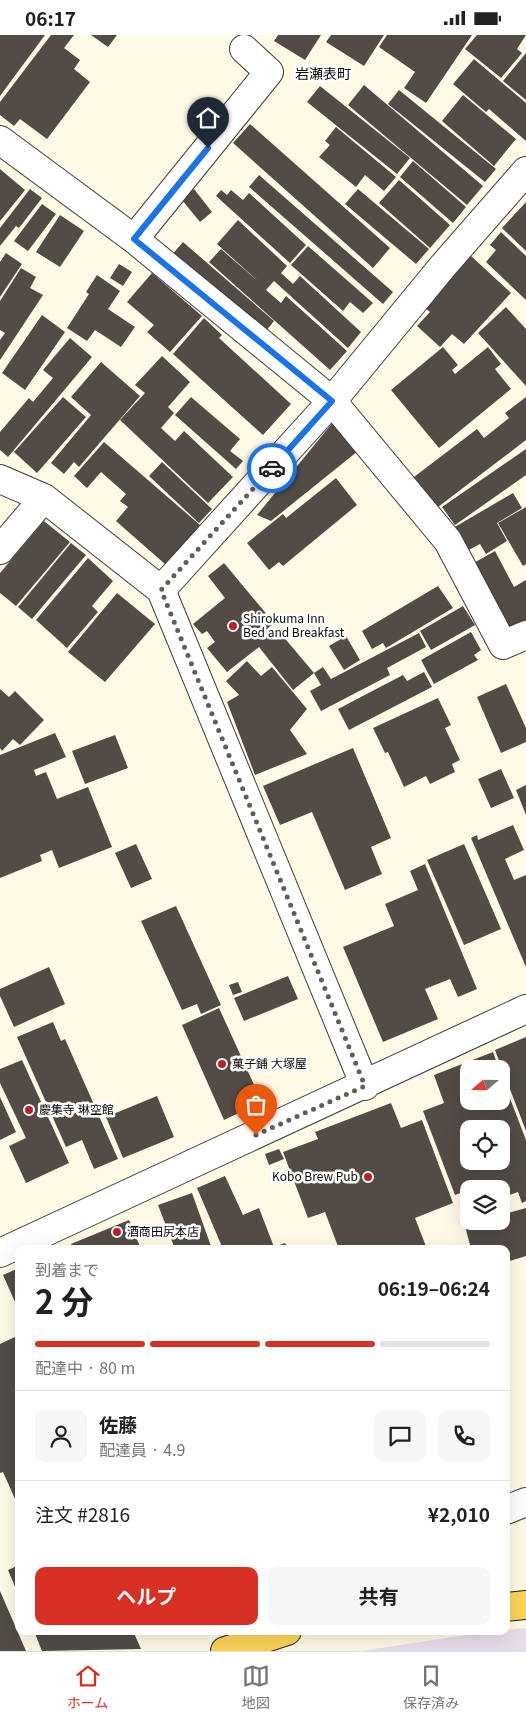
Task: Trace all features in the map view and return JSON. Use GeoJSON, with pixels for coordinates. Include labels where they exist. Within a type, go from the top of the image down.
{"type":"FeatureCollection","features":[{"type":"Feature","properties":{"kind":"main road"},"geometry":{"type":"LineString","coordinates":[[510,1607],[526,1605]]}},
{"type":"Feature","properties":{"kind":"main road"},"geometry":{"type":"LineString","coordinates":[[225,1651],[271,1635]]}},
{"type":"Feature","properties":{"kind":"street"},"geometry":{"type":"LineString","coordinates":[[134,239],[269,72],[244,49]]}},
{"type":"Feature","properties":{"kind":"street"},"geometry":{"type":"LineString","coordinates":[[0,141],[134,239],[332,401],[448,541],[503,645],[526,635]]}},
{"type":"Feature","properties":{"kind":"street"},"geometry":{"type":"LineString","coordinates":[[161,590],[332,401],[443,266],[526,171]]}},
{"type":"Feature","properties":{"kind":"street"},"geometry":{"type":"LineString","coordinates":[[0,479],[44,498],[161,590],[365,1086]]}},
{"type":"Feature","properties":{"kind":"street"},"geometry":{"type":"LineString","coordinates":[[0,550],[44,498]]}},
{"type":"Feature","properties":{"kind":"street"},"geometry":{"type":"LineString","coordinates":[[17,1245],[365,1086],[526,1009]]}},
{"type":"Feature","properties":{"kind":"street"},"geometry":{"type":"LineString","coordinates":[[0,1253],[15,1246]]}},
{"type":"Feature","properties":{"kind":"street"},"geometry":{"type":"LineString","coordinates":[[510,1509],[526,1502]]}},
{"type":"Feature","properties":{"kind":"shaded area"},"geometry":{"type":"Polygon","coordinates":[[[526,1628],[526,1651],[361,1651],[467,1635],[510,1635],[510,1630],[526,1628]]]}},
{"type":"Feature","properties":{"kind":"building"},"geometry":{"type":"Polygon","coordinates":[[[0,35],[45,35],[0,96],[0,35]]]}},
{"type":"Feature","properties":{"kind":"building"},"geometry":{"type":"Polygon","coordinates":[[[51,35],[74,35],[64,48],[80,60],[74,69],[90,82],[47,139],[20,119],[14,126],[0,115],[0,102],[51,35]]]}},
{"type":"Feature","properties":{"kind":"building"},"geometry":{"type":"Polygon","coordinates":[[[91,35],[117,35],[108,47],[91,35]]]}},
{"type":"Feature","properties":{"kind":"building"},"geometry":{"type":"Polygon","coordinates":[[[278,35],[321,35],[305,60],[274,41],[278,35]]]}},
{"type":"Feature","properties":{"kind":"building"},"geometry":{"type":"Polygon","coordinates":[[[331,35],[384,35],[364,66],[326,42],[331,35]]]}},
{"type":"Feature","properties":{"kind":"building"},"geometry":{"type":"Polygon","coordinates":[[[387,35],[472,35],[426,103],[404,88],[415,72],[379,47],[387,35]]]}},
{"type":"Feature","properties":{"kind":"building"},"geometry":{"type":"Polygon","coordinates":[[[477,35],[526,35],[517,49],[522,53],[501,78],[465,49],[477,35]]]}},
{"type":"Feature","properties":{"kind":"building"},"geometry":{"type":"Polygon","coordinates":[[[526,53],[526,100],[503,81],[526,53]]]}},
{"type":"Feature","properties":{"kind":"building"},"geometry":{"type":"Polygon","coordinates":[[[474,59],[526,103],[526,141],[489,109],[486,112],[453,84],[474,59]]]}},
{"type":"Feature","properties":{"kind":"building"},"geometry":{"type":"Polygon","coordinates":[[[364,85],[483,186],[467,205],[348,105],[364,85]]]}},
{"type":"Feature","properties":{"kind":"building"},"geometry":{"type":"Polygon","coordinates":[[[320,86],[410,158],[397,174],[307,102],[320,86]]]}},
{"type":"Feature","properties":{"kind":"building"},"geometry":{"type":"Polygon","coordinates":[[[399,90],[496,169],[485,182],[388,104],[399,90]]]}},
{"type":"Feature","properties":{"kind":"building"},"geometry":{"type":"Polygon","coordinates":[[[463,95],[516,139],[494,166],[442,121],[463,95]]]}},
{"type":"Feature","properties":{"kind":"building"},"geometry":{"type":"Polygon","coordinates":[[[250,124],[390,248],[373,268],[233,143],[250,124]]]}},
{"type":"Feature","properties":{"kind":"building"},"geometry":{"type":"Polygon","coordinates":[[[336,127],[396,177],[384,191],[365,175],[356,187],[319,157],[330,145],[325,141],[336,127]]]}},
{"type":"Feature","properties":{"kind":"building"},"geometry":{"type":"Polygon","coordinates":[[[413,161],[466,207],[453,223],[400,177],[413,161]]]}},
{"type":"Feature","properties":{"kind":"building"},"geometry":{"type":"Polygon","coordinates":[[[0,169],[25,190],[0,221],[0,169]]]}},
{"type":"Feature","properties":{"kind":"building"},"geometry":{"type":"Polygon","coordinates":[[[259,175],[393,292],[383,304],[249,187],[259,175]]]}},
{"type":"Feature","properties":{"kind":"building"},"geometry":{"type":"Polygon","coordinates":[[[399,180],[450,225],[430,248],[379,203],[399,180]]]}},
{"type":"Feature","properties":{"kind":"building"},"geometry":{"type":"Polygon","coordinates":[[[30,189],[42,198],[19,228],[16,226],[0,246],[0,228],[30,189]]]}},
{"type":"Feature","properties":{"kind":"building"},"geometry":{"type":"Polygon","coordinates":[[[194,189],[212,212],[200,222],[182,200],[194,189]]]}},
{"type":"Feature","properties":{"kind":"building"},"geometry":{"type":"Polygon","coordinates":[[[358,189],[429,249],[416,264],[345,204],[358,189]]]}},
{"type":"Feature","properties":{"kind":"building"},"geometry":{"type":"Polygon","coordinates":[[[221,190],[227,195],[231,190],[243,200],[249,193],[306,245],[290,263],[216,196],[221,190]]]}},
{"type":"Feature","properties":{"kind":"building"},"geometry":{"type":"Polygon","coordinates":[[[526,202],[526,251],[502,228],[526,202]]]}},
{"type":"Feature","properties":{"kind":"building"},"geometry":{"type":"Polygon","coordinates":[[[42,204],[56,214],[28,251],[14,241],[42,204]]]}},
{"type":"Feature","properties":{"kind":"building"},"geometry":{"type":"Polygon","coordinates":[[[60,215],[84,231],[60,267],[36,252],[60,215]]]}},
{"type":"Feature","properties":{"kind":"building"},"geometry":{"type":"Polygon","coordinates":[[[238,220],[287,266],[281,273],[293,284],[300,276],[361,332],[348,348],[274,281],[266,290],[281,303],[286,296],[347,351],[330,370],[209,262],[221,249],[259,282],[217,244],[238,220]]]}},
{"type":"Feature","properties":{"kind":"building"},"geometry":{"type":"Polygon","coordinates":[[[501,232],[526,256],[526,300],[486,262],[496,250],[490,245],[501,232]]]}},
{"type":"Feature","properties":{"kind":"building"},"geometry":{"type":"Polygon","coordinates":[[[183,242],[274,321],[262,336],[170,257],[183,242]]]}},
{"type":"Feature","properties":{"kind":"building"},"geometry":{"type":"Polygon","coordinates":[[[308,246],[373,303],[363,313],[350,302],[343,311],[291,265],[308,246]]]}},
{"type":"Feature","properties":{"kind":"building"},"geometry":{"type":"Polygon","coordinates":[[[6,253],[22,264],[0,297],[0,262],[6,253]]]}},
{"type":"Feature","properties":{"kind":"building"},"geometry":{"type":"Polygon","coordinates":[[[471,256],[511,293],[464,344],[452,334],[440,347],[417,326],[430,312],[424,307],[471,256]]]}},
{"type":"Feature","properties":{"kind":"building"},"geometry":{"type":"Polygon","coordinates":[[[119,264],[132,272],[123,286],[110,278],[119,264]]]}},
{"type":"Feature","properties":{"kind":"building"},"geometry":{"type":"Polygon","coordinates":[[[21,268],[36,277],[30,288],[43,295],[0,360],[0,340],[5,333],[0,330],[0,301],[21,268]]]}},
{"type":"Feature","properties":{"kind":"building"},"geometry":{"type":"Polygon","coordinates":[[[152,273],[202,316],[170,352],[147,332],[154,325],[127,302],[152,273]]]}},
{"type":"Feature","properties":{"kind":"building"},"geometry":{"type":"Polygon","coordinates":[[[97,275],[120,291],[108,309],[135,327],[121,347],[95,330],[87,341],[67,328],[89,294],[86,292],[97,275]]]}},
{"type":"Feature","properties":{"kind":"building"},"geometry":{"type":"Polygon","coordinates":[[[506,307],[526,329],[526,386],[478,333],[506,307]]]}},
{"type":"Feature","properties":{"kind":"building"},"geometry":{"type":"Polygon","coordinates":[[[42,315],[65,332],[25,390],[2,373],[42,315]]]}},
{"type":"Feature","properties":{"kind":"building"},"geometry":{"type":"Polygon","coordinates":[[[204,318],[222,335],[219,338],[291,404],[263,435],[173,354],[204,318]]]}},
{"type":"Feature","properties":{"kind":"building"},"geometry":{"type":"Polygon","coordinates":[[[70,338],[92,357],[8,457],[0,450],[0,432],[29,398],[33,402],[53,378],[43,370],[70,338]]]}},
{"type":"Feature","properties":{"kind":"building"},"geometry":{"type":"Polygon","coordinates":[[[443,347],[458,365],[452,370],[455,374],[488,347],[501,364],[495,369],[511,389],[439,448],[391,390],[443,347]]]}},
{"type":"Feature","properties":{"kind":"building"},"geometry":{"type":"Polygon","coordinates":[[[162,356],[190,382],[168,407],[174,413],[161,428],[175,441],[184,431],[233,477],[208,503],[120,420],[145,393],[135,385],[162,356]]]}},
{"type":"Feature","properties":{"kind":"building"},"geometry":{"type":"Polygon","coordinates":[[[101,362],[140,396],[79,467],[74,462],[64,474],[51,463],[91,415],[71,397],[101,362]]]}},
{"type":"Feature","properties":{"kind":"building"},"geometry":{"type":"Polygon","coordinates":[[[63,397],[86,417],[37,473],[14,452],[63,397]]]}},
{"type":"Feature","properties":{"kind":"building"},"geometry":{"type":"Polygon","coordinates":[[[191,397],[240,439],[230,451],[243,461],[236,469],[175,415],[191,397]]]}},
{"type":"Feature","properties":{"kind":"building"},"geometry":{"type":"Polygon","coordinates":[[[526,397],[526,440],[438,507],[414,477],[477,429],[484,438],[509,418],[505,413],[526,397]]]}},
{"type":"Feature","properties":{"kind":"building"},"geometry":{"type":"Polygon","coordinates":[[[334,421],[358,451],[271,521],[257,515],[334,421]]]}},
{"type":"Feature","properties":{"kind":"building"},"geometry":{"type":"Polygon","coordinates":[[[104,442],[200,525],[166,565],[116,521],[128,507],[120,501],[126,494],[101,472],[87,488],[74,476],[104,442]]]}},
{"type":"Feature","properties":{"kind":"building"},"geometry":{"type":"Polygon","coordinates":[[[526,449],[526,475],[455,525],[442,507],[526,449]]]}},
{"type":"Feature","properties":{"kind":"building"},"geometry":{"type":"Polygon","coordinates":[[[162,462],[212,509],[199,523],[149,476],[162,462]]]}},
{"type":"Feature","properties":{"kind":"building"},"geometry":{"type":"Polygon","coordinates":[[[336,478],[357,505],[283,566],[279,562],[269,570],[247,543],[283,514],[286,518],[336,478]]]}},
{"type":"Feature","properties":{"kind":"building"},"geometry":{"type":"Polygon","coordinates":[[[513,493],[522,508],[497,523],[507,541],[486,554],[480,544],[467,551],[453,528],[513,493]]]}},
{"type":"Feature","properties":{"kind":"building"},"geometry":{"type":"Polygon","coordinates":[[[526,507],[526,564],[523,566],[498,523],[526,507]]]}},
{"type":"Feature","properties":{"kind":"building"},"geometry":{"type":"Polygon","coordinates":[[[44,521],[70,542],[16,606],[0,593],[0,573],[44,521]]]}},
{"type":"Feature","properties":{"kind":"building"},"geometry":{"type":"Polygon","coordinates":[[[71,543],[86,555],[32,619],[18,607],[71,543]]]}},
{"type":"Feature","properties":{"kind":"building"},"geometry":{"type":"Polygon","coordinates":[[[495,551],[514,587],[526,580],[526,625],[511,633],[472,564],[495,551]]]}},
{"type":"Feature","properties":{"kind":"building"},"geometry":{"type":"Polygon","coordinates":[[[88,558],[113,581],[92,606],[98,612],[67,648],[36,620],[88,558]]]}},
{"type":"Feature","properties":{"kind":"building","name":"Shirokuma Inn Bed and Breakfast"},"geometry":{"type":"Polygon","coordinates":[[[224,563],[274,623],[268,628],[278,639],[282,635],[314,673],[293,690],[259,647],[227,672],[207,648],[215,642],[207,631],[202,634],[193,624],[225,598],[208,576],[224,563]]]}},
{"type":"Feature","properties":{"kind":"building"},"geometry":{"type":"Polygon","coordinates":[[[438,586],[453,608],[386,648],[383,643],[372,649],[362,631],[438,586]]]}},
{"type":"Feature","properties":{"kind":"building"},"geometry":{"type":"Polygon","coordinates":[[[117,593],[155,624],[105,682],[68,652],[117,593]]]}},
{"type":"Feature","properties":{"kind":"building"},"geometry":{"type":"Polygon","coordinates":[[[463,606],[475,625],[431,650],[420,631],[463,606]]]}},
{"type":"Feature","properties":{"kind":"building"},"geometry":{"type":"Polygon","coordinates":[[[471,632],[481,650],[474,655],[478,660],[434,684],[421,660],[471,632]]]}},
{"type":"Feature","properties":{"kind":"building"},"geometry":{"type":"Polygon","coordinates":[[[419,633],[426,647],[387,668],[390,675],[321,711],[310,691],[321,685],[314,673],[323,667],[331,679],[419,633]]]}},
{"type":"Feature","properties":{"kind":"building"},"geometry":{"type":"Polygon","coordinates":[[[346,636],[360,660],[344,670],[329,646],[346,636]]]}},
{"type":"Feature","properties":{"kind":"building"},"geometry":{"type":"Polygon","coordinates":[[[247,661],[261,676],[272,667],[307,709],[290,730],[307,754],[255,775],[227,702],[239,695],[226,681],[247,661]]]}},
{"type":"Feature","properties":{"kind":"building"},"geometry":{"type":"Polygon","coordinates":[[[424,672],[432,687],[349,730],[338,709],[403,675],[407,681],[424,672]]]}},
{"type":"Feature","properties":{"kind":"building"},"geometry":{"type":"Polygon","coordinates":[[[506,684],[526,728],[526,742],[501,753],[477,697],[506,684]]]}},
{"type":"Feature","properties":{"kind":"building"},"geometry":{"type":"Polygon","coordinates":[[[0,689],[9,697],[15,691],[44,720],[20,745],[13,739],[2,751],[0,748],[0,689]]]}},
{"type":"Feature","properties":{"kind":"building"},"geometry":{"type":"Polygon","coordinates":[[[438,698],[451,725],[445,728],[460,760],[452,764],[455,772],[430,784],[426,776],[404,787],[388,752],[385,753],[373,728],[438,698]]]}},
{"type":"Feature","properties":{"kind":"building"},"geometry":{"type":"Polygon","coordinates":[[[55,733],[66,757],[34,770],[36,776],[46,772],[57,799],[88,787],[112,847],[59,868],[52,850],[40,855],[42,861],[0,878],[0,755],[55,733]]]}},
{"type":"Feature","properties":{"kind":"building"},"geometry":{"type":"Polygon","coordinates":[[[115,735],[128,768],[85,784],[72,751],[115,735]]]}},
{"type":"Feature","properties":{"kind":"building"},"geometry":{"type":"Polygon","coordinates":[[[353,748],[391,838],[371,847],[382,874],[345,890],[312,812],[280,825],[263,786],[353,748]]]}},
{"type":"Feature","properties":{"kind":"building"},"geometry":{"type":"Polygon","coordinates":[[[501,769],[514,798],[491,808],[478,779],[501,769]]]}},
{"type":"Feature","properties":{"kind":"building"},"geometry":{"type":"Polygon","coordinates":[[[526,785],[526,815],[516,790],[526,785]]]}},
{"type":"Feature","properties":{"kind":"building"},"geometry":{"type":"Polygon","coordinates":[[[513,825],[524,850],[505,859],[514,880],[526,875],[526,967],[471,838],[477,835],[478,840],[513,825]]]}},
{"type":"Feature","properties":{"kind":"building"},"geometry":{"type":"Polygon","coordinates":[[[136,844],[152,879],[131,888],[115,853],[136,844]]]}},
{"type":"Feature","properties":{"kind":"building"},"geometry":{"type":"Polygon","coordinates":[[[464,844],[501,929],[464,945],[427,860],[464,844]]]}},
{"type":"Feature","properties":{"kind":"building"},"geometry":{"type":"Polygon","coordinates":[[[425,864],[477,989],[458,997],[450,979],[425,989],[438,1019],[383,1042],[343,947],[394,926],[385,904],[418,890],[410,871],[425,864]]]}},
{"type":"Feature","properties":{"kind":"building"},"geometry":{"type":"Polygon","coordinates":[[[176,906],[221,1005],[201,1014],[197,1004],[182,1010],[141,921],[176,906]]]}},
{"type":"Feature","properties":{"kind":"building"},"geometry":{"type":"Polygon","coordinates":[[[49,967],[65,1004],[14,1027],[0,996],[0,989],[49,967]]]}},
{"type":"Feature","properties":{"kind":"building"},"geometry":{"type":"Polygon","coordinates":[[[288,976],[298,999],[244,1021],[234,998],[288,976]]]}},
{"type":"Feature","properties":{"kind":"building"},"geometry":{"type":"Polygon","coordinates":[[[238,982],[242,992],[233,995],[229,985],[238,982]]]}},
{"type":"Feature","properties":{"kind":"building","name":"菓子鋪 大塚屋"},"geometry":{"type":"Polygon","coordinates":[[[219,1008],[262,1102],[224,1120],[182,1025],[219,1008]]]}},
{"type":"Feature","properties":{"kind":"building"},"geometry":{"type":"Polygon","coordinates":[[[53,1022],[61,1041],[65,1039],[118,1159],[94,1169],[82,1140],[66,1147],[17,1037],[53,1022]]]}},
{"type":"Feature","properties":{"kind":"building"},"geometry":{"type":"Polygon","coordinates":[[[526,1037],[526,1131],[510,1089],[510,1060],[499,1060],[495,1050],[526,1037]]]}},
{"type":"Feature","properties":{"kind":"building"},"geometry":{"type":"Polygon","coordinates":[[[493,1052],[496,1060],[472,1060],[493,1052]]]}},
{"type":"Feature","properties":{"kind":"building","name":"慶集寺 琳空館"},"geometry":{"type":"Polygon","coordinates":[[[22,1060],[69,1163],[26,1183],[9,1146],[26,1138],[0,1083],[0,1069],[22,1060]]]}},
{"type":"Feature","properties":{"kind":"building"},"geometry":{"type":"Polygon","coordinates":[[[460,1065],[460,1110],[510,1110],[510,1098],[526,1140],[526,1201],[522,1203],[518,1192],[510,1195],[510,1180],[460,1180],[460,1193],[455,1195],[423,1111],[444,1103],[434,1075],[460,1065]]]}},
{"type":"Feature","properties":{"kind":"building"},"geometry":{"type":"Polygon","coordinates":[[[157,1096],[174,1137],[123,1158],[106,1117],[157,1096]]]}},
{"type":"Feature","properties":{"kind":"building"},"geometry":{"type":"Polygon","coordinates":[[[0,1097],[16,1132],[0,1140],[0,1097]]]}},
{"type":"Feature","properties":{"kind":"building","name":"Kobo Brew Pub"},"geometry":{"type":"Polygon","coordinates":[[[391,1103],[401,1128],[422,1120],[453,1203],[415,1218],[425,1245],[337,1245],[325,1212],[308,1218],[283,1152],[318,1139],[315,1132],[391,1103]]]}},
{"type":"Feature","properties":{"kind":"building"},"geometry":{"type":"Polygon","coordinates":[[[279,1149],[284,1159],[269,1165],[265,1154],[279,1149]]]}},
{"type":"Feature","properties":{"kind":"building"},"geometry":{"type":"Polygon","coordinates":[[[225,1176],[243,1215],[259,1208],[273,1245],[221,1245],[197,1188],[225,1176]]]}},
{"type":"Feature","properties":{"kind":"building"},"geometry":{"type":"Polygon","coordinates":[[[192,1193],[211,1245],[173,1245],[158,1205],[192,1193]]]}},
{"type":"Feature","properties":{"kind":"building"},"geometry":{"type":"Polygon","coordinates":[[[526,1208],[526,1256],[510,1261],[510,1245],[470,1245],[466,1230],[510,1230],[510,1212],[526,1208]]]}},
{"type":"Feature","properties":{"kind":"building","name":"酒商田尻本店"},"geometry":{"type":"Polygon","coordinates":[[[129,1220],[139,1245],[71,1245],[129,1220]]]}},
{"type":"Feature","properties":{"kind":"building"},"geometry":{"type":"Polygon","coordinates":[[[15,1270],[15,1302],[3,1275],[15,1270]]]}},
{"type":"Feature","properties":{"kind":"building"},"geometry":{"type":"Polygon","coordinates":[[[15,1337],[15,1499],[3,1472],[0,1473],[0,1344],[15,1337]]]}},
{"type":"Feature","properties":{"kind":"building"},"geometry":{"type":"Polygon","coordinates":[[[15,1567],[15,1587],[8,1570],[15,1567]]]}},
{"type":"Feature","properties":{"kind":"building"},"geometry":{"type":"Polygon","coordinates":[[[0,1591],[15,1626],[15,1635],[19,1635],[26,1651],[0,1651],[0,1591]]]}},
{"type":"Feature","properties":{"kind":"building"},"geometry":{"type":"Polygon","coordinates":[[[36,1635],[135,1635],[141,1649],[42,1651],[36,1635]]]}},
{"type":"Feature","properties":{"kind":"way so far"},"geometry":{"type":"LineString","coordinates":[[256,1135],[365,1086],[161,590],[272,468]]}},
{"type":"Feature","properties":{"kind":"place","name":"Shirokuma Inn Bed and Breakfast"},"geometry":{"type":"Point","coordinates":[233,626]}},
{"type":"Feature","properties":{"kind":"place","name":"菓子鋪 大塚屋"},"geometry":{"type":"Point","coordinates":[222,1064]}},
{"type":"Feature","properties":{"kind":"place","name":"慶集寺 琳空館"},"geometry":{"type":"Point","coordinates":[29,1110]}},
{"type":"Feature","properties":{"kind":"place","name":"Kobo Brew Pub"},"geometry":{"type":"Point","coordinates":[368,1177]}},
{"type":"Feature","properties":{"kind":"place","name":"酒商田尻本店"},"geometry":{"type":"Point","coordinates":[117,1232]}},
{"type":"Feature","properties":{"kind":"district","name":"岩瀬表町"},"geometry":{"type":"Point","coordinates":[323,74]}},
{"type":"Feature","properties":{"kind":"route"},"geometry":{"type":"LineString","coordinates":[[208,148],[134,239],[332,401],[272,468]]}}]}
